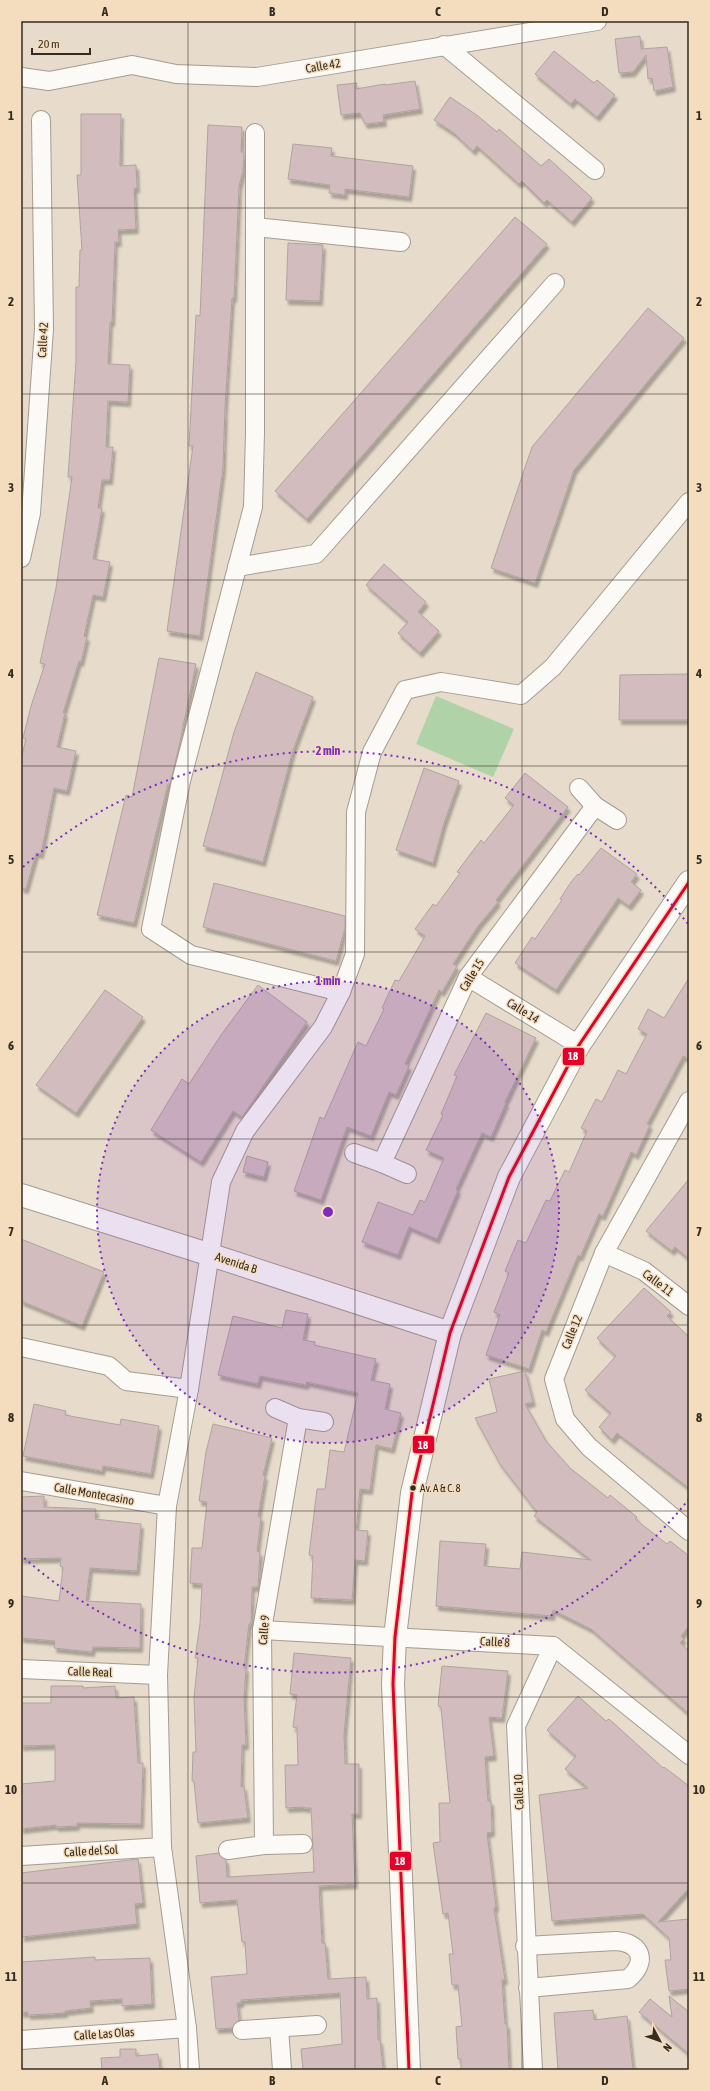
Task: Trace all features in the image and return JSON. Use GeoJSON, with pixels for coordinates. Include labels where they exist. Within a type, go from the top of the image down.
{"type":"FeatureCollection","features":[{"type":"Feature","properties":{"kind":"street","name":"Calle 42"},"geometry":{"type":"LineString","coordinates":[[21,77],[49,81],[132,65],[176,74],[257,77],[597,21]]}},
{"type":"Feature","properties":{"kind":"street"},"geometry":{"type":"LineString","coordinates":[[444,45],[595,170]]}},
{"type":"Feature","properties":{"kind":"street","name":"Calle 42"},"geometry":{"type":"LineString","coordinates":[[21,558],[31,513],[44,329],[41,120]]}},
{"type":"Feature","properties":{"kind":"street"},"geometry":{"type":"LineString","coordinates":[[255,133],[255,433],[253,507],[181,780],[151,929],[191,955],[341,992]]}},
{"type":"Feature","properties":{"kind":"street"},"geometry":{"type":"LineString","coordinates":[[255,228],[401,242]]}},
{"type":"Feature","properties":{"kind":"street"},"geometry":{"type":"LineString","coordinates":[[237,567],[316,554],[555,283]]}},
{"type":"Feature","properties":{"kind":"street"},"geometry":{"type":"LineString","coordinates":[[190,2070],[187,2028],[162,1847],[158,1675],[167,1506],[189,1389],[211,1255],[221,1182],[245,1131],[323,1027],[341,992],[355,954],[356,812],[372,752],[405,690],[441,682],[521,695],[553,667],[689,502]]}},
{"type":"Feature","properties":{"kind":"street"},"geometry":{"type":"LineString","coordinates":[[579,788],[595,806],[617,820]]}},
{"type":"Feature","properties":{"kind":"street","name":"Calle 15"},"geometry":{"type":"LineString","coordinates":[[382,1163],[468,977],[595,806]]}},
{"type":"Feature","properties":{"kind":"street"},"geometry":{"type":"LineString","coordinates":[[409,2070],[394,1684],[395,1637],[412,1493],[450,1333],[509,1177],[579,1045],[689,882]]}},
{"type":"Feature","properties":{"kind":"street","name":"Calle 14"},"geometry":{"type":"LineString","coordinates":[[468,977],[579,1045]]}},
{"type":"Feature","properties":{"kind":"street","name":"Calle 12"},"geometry":{"type":"LineString","coordinates":[[689,1101],[604,1253],[554,1379],[565,1418],[589,1447],[689,1531]]}},
{"type":"Feature","properties":{"kind":"street"},"geometry":{"type":"LineString","coordinates":[[354,1153],[407,1174]]}},
{"type":"Feature","properties":{"kind":"street","name":"Avenida B"},"geometry":{"type":"LineString","coordinates":[[21,1195],[450,1333]]}},
{"type":"Feature","properties":{"kind":"street","name":"Calle 11"},"geometry":{"type":"LineString","coordinates":[[604,1253],[644,1271],[689,1306]]}},
{"type":"Feature","properties":{"kind":"street"},"geometry":{"type":"LineString","coordinates":[[21,1347],[109,1366],[126,1381],[189,1389]]}},
{"type":"Feature","properties":{"kind":"street"},"geometry":{"type":"LineString","coordinates":[[275,1408],[298,1418],[324,1422]]}},
{"type":"Feature","properties":{"kind":"street","name":"Calle 9"},"geometry":{"type":"LineString","coordinates":[[264,1845],[262,1630],[298,1418]]}},
{"type":"Feature","properties":{"kind":"street","name":"Calle Montecasino"},"geometry":{"type":"LineString","coordinates":[[21,1481],[167,1506]]}},
{"type":"Feature","properties":{"kind":"street","name":"Calle 8"},"geometry":{"type":"LineString","coordinates":[[262,1630],[553,1646]]}},
{"type":"Feature","properties":{"kind":"street"},"geometry":{"type":"LineString","coordinates":[[553,1646],[689,1755]]}},
{"type":"Feature","properties":{"kind":"street","name":"Calle 10"},"geometry":{"type":"LineString","coordinates":[[533,2070],[525,1946],[516,1726],[553,1646]]}},
{"type":"Feature","properties":{"kind":"street","name":"Calle Real"},"geometry":{"type":"LineString","coordinates":[[21,1669],[158,1675]]}},
{"type":"Feature","properties":{"kind":"street"},"geometry":{"type":"LineString","coordinates":[[228,1850],[264,1845],[303,1844]]}},
{"type":"Feature","properties":{"kind":"street","name":"Calle del Sol"},"geometry":{"type":"LineString","coordinates":[[21,1856],[162,1847]]}},
{"type":"Feature","properties":{"kind":"street"},"geometry":{"type":"LineString","coordinates":[[525,1946],[616,1941],[626,1942],[636,1948],[640,1955],[640,1964],[635,1973],[628,1979],[528,1988]]}},
{"type":"Feature","properties":{"kind":"street"},"geometry":{"type":"LineString","coordinates":[[242,2030],[317,2025]]}},
{"type":"Feature","properties":{"kind":"street","name":"Calle Las Olas"},"geometry":{"type":"LineString","coordinates":[[21,2040],[187,2028]]}},
{"type":"Feature","properties":{"kind":"street"},"geometry":{"type":"LineString","coordinates":[[279,2028],[282,2070]]}},
{"type":"Feature","properties":{"kind":"green space"},"geometry":{"type":"Polygon","coordinates":[[[436,696],[514,729],[493,777],[416,744],[436,696]]]}},
{"type":"Feature","properties":{"kind":"building"},"geometry":{"type":"Polygon","coordinates":[[[640,36],[641,49],[667,47],[673,87],[654,91],[652,78],[648,79],[646,55],[633,72],[619,73],[615,39],[640,36]]]}},
{"type":"Feature","properties":{"kind":"building"},"geometry":{"type":"Polygon","coordinates":[[[554,51],[594,83],[597,80],[615,95],[597,117],[575,99],[571,104],[535,74],[554,51]]]}},
{"type":"Feature","properties":{"kind":"building"},"geometry":{"type":"Polygon","coordinates":[[[415,81],[420,109],[383,115],[384,122],[365,124],[360,113],[341,115],[337,85],[357,83],[356,89],[415,81]]]}},
{"type":"Feature","properties":{"kind":"building"},"geometry":{"type":"Polygon","coordinates":[[[450,97],[478,116],[497,132],[499,129],[541,166],[549,159],[592,198],[572,222],[547,200],[544,203],[522,181],[519,184],[477,146],[473,151],[454,133],[434,120],[450,97]]]}},
{"type":"Feature","properties":{"kind":"building"},"geometry":{"type":"Polygon","coordinates":[[[81,114],[121,114],[120,166],[136,165],[137,188],[134,189],[136,229],[118,230],[119,242],[115,242],[112,322],[110,322],[108,364],[130,365],[128,402],[108,401],[106,447],[113,447],[110,480],[102,480],[98,508],[102,508],[93,559],[110,562],[103,597],[93,595],[84,636],[87,637],[81,662],[79,661],[63,713],[65,713],[57,747],[76,751],[67,791],[54,788],[41,854],[36,853],[26,889],[21,888],[21,759],[26,739],[23,738],[31,706],[45,664],[40,663],[56,588],[72,477],[68,477],[76,361],[76,287],[79,287],[80,250],[82,250],[77,175],[81,175],[81,114]]]}},
{"type":"Feature","properties":{"kind":"building"},"geometry":{"type":"Polygon","coordinates":[[[208,125],[242,127],[241,152],[244,152],[243,171],[239,186],[234,298],[232,298],[225,406],[223,468],[200,636],[167,631],[193,446],[189,446],[196,315],[200,316],[208,125]]]}},
{"type":"Feature","properties":{"kind":"building"},"geometry":{"type":"Polygon","coordinates":[[[293,144],[332,148],[331,156],[413,166],[409,197],[345,189],[345,195],[329,193],[330,185],[288,179],[293,144]]]}},
{"type":"Feature","properties":{"kind":"building"},"geometry":{"type":"Polygon","coordinates":[[[515,217],[547,244],[307,519],[275,491],[515,217]]]}},
{"type":"Feature","properties":{"kind":"building"},"geometry":{"type":"Polygon","coordinates":[[[288,243],[323,245],[320,301],[286,300],[288,243]]]}},
{"type":"Feature","properties":{"kind":"building"},"geometry":{"type":"Polygon","coordinates":[[[648,308],[684,338],[574,470],[535,583],[491,568],[532,447],[648,308]]]}},
{"type":"Feature","properties":{"kind":"building"},"geometry":{"type":"Polygon","coordinates":[[[384,564],[426,602],[418,612],[439,631],[420,653],[398,633],[408,622],[366,585],[384,564]]]}},
{"type":"Feature","properties":{"kind":"building"},"geometry":{"type":"Polygon","coordinates":[[[159,658],[196,664],[170,784],[168,784],[134,923],[97,915],[126,795],[132,797],[159,658]]]}},
{"type":"Feature","properties":{"kind":"building"},"geometry":{"type":"Polygon","coordinates":[[[256,672],[313,697],[293,750],[263,862],[203,846],[234,732],[256,672]]]}},
{"type":"Feature","properties":{"kind":"building"},"geometry":{"type":"Polygon","coordinates":[[[689,674],[689,720],[619,720],[620,675],[689,674]]]}},
{"type":"Feature","properties":{"kind":"building"},"geometry":{"type":"Polygon","coordinates":[[[424,768],[459,781],[444,823],[433,863],[396,850],[424,768]]]}},
{"type":"Feature","properties":{"kind":"building"},"geometry":{"type":"Polygon","coordinates":[[[525,773],[568,807],[496,900],[498,902],[478,926],[453,964],[457,966],[442,992],[439,990],[405,1064],[409,1066],[396,1095],[389,1092],[371,1136],[347,1127],[321,1200],[294,1191],[320,1117],[324,1119],[358,1042],[366,1046],[384,1009],[382,1008],[395,980],[399,981],[425,936],[415,929],[433,904],[436,906],[460,873],[457,872],[481,840],[484,843],[514,805],[505,798],[525,773]]]}},
{"type":"Feature","properties":{"kind":"building"},"geometry":{"type":"Polygon","coordinates":[[[601,848],[637,874],[631,882],[641,890],[629,906],[618,898],[556,990],[515,963],[532,937],[535,939],[562,900],[560,899],[571,882],[578,874],[579,875],[601,848]]]}},
{"type":"Feature","properties":{"kind":"building"},"geometry":{"type":"Polygon","coordinates":[[[214,883],[345,916],[345,928],[336,961],[203,927],[214,883]]]}},
{"type":"Feature","properties":{"kind":"building"},"geometry":{"type":"Polygon","coordinates":[[[689,978],[689,1059],[683,1056],[647,1124],[650,1125],[636,1155],[631,1152],[603,1216],[599,1214],[580,1257],[578,1255],[546,1332],[542,1330],[529,1369],[486,1355],[500,1315],[494,1312],[509,1273],[505,1271],[518,1240],[526,1243],[546,1200],[550,1201],[565,1170],[569,1172],[587,1131],[581,1128],[596,1099],[602,1102],[618,1070],[626,1074],[647,1034],[638,1029],[648,1009],[664,1018],[689,978]]]}},
{"type":"Feature","properties":{"kind":"building"},"geometry":{"type":"Polygon","coordinates":[[[258,985],[307,1022],[242,1117],[233,1111],[201,1162],[151,1130],[182,1079],[189,1084],[221,1035],[258,985]]]}},
{"type":"Feature","properties":{"kind":"building"},"geometry":{"type":"Polygon","coordinates":[[[105,990],[143,1017],[76,1113],[36,1085],[105,990]]]}},
{"type":"Feature","properties":{"kind":"building"},"geometry":{"type":"Polygon","coordinates":[[[486,1013],[536,1038],[505,1102],[506,1103],[491,1137],[482,1133],[456,1189],[458,1190],[437,1239],[409,1227],[398,1255],[362,1242],[378,1202],[413,1215],[420,1200],[425,1202],[444,1158],[426,1150],[443,1115],[441,1114],[457,1076],[454,1075],[486,1013]]]}},
{"type":"Feature","properties":{"kind":"building"},"geometry":{"type":"Polygon","coordinates":[[[247,1156],[268,1162],[264,1177],[243,1172],[247,1156]]]}},
{"type":"Feature","properties":{"kind":"building"},"geometry":{"type":"Polygon","coordinates":[[[689,1179],[689,1259],[675,1247],[672,1251],[646,1231],[689,1179]]]}},
{"type":"Feature","properties":{"kind":"building"},"geometry":{"type":"Polygon","coordinates":[[[21,1239],[104,1272],[82,1326],[21,1301],[21,1239]]]}},
{"type":"Feature","properties":{"kind":"building"},"geometry":{"type":"Polygon","coordinates":[[[644,1288],[671,1312],[667,1316],[689,1337],[689,1488],[617,1433],[612,1440],[599,1427],[611,1413],[585,1390],[616,1356],[597,1338],[644,1288]]]}},
{"type":"Feature","properties":{"kind":"building"},"geometry":{"type":"Polygon","coordinates":[[[286,1310],[308,1314],[303,1340],[315,1342],[314,1345],[376,1359],[371,1380],[390,1384],[385,1409],[401,1413],[392,1449],[376,1445],[370,1490],[360,1489],[356,1530],[368,1531],[365,1561],[355,1560],[352,1600],[311,1598],[313,1556],[309,1555],[317,1489],[325,1489],[330,1450],[344,1452],[358,1393],[307,1382],[306,1385],[260,1376],[258,1384],[218,1375],[233,1316],[282,1328],[286,1310]]]}},
{"type":"Feature","properties":{"kind":"building"},"geometry":{"type":"Polygon","coordinates":[[[525,1371],[533,1402],[525,1404],[546,1441],[570,1468],[608,1498],[610,1495],[637,1517],[635,1519],[667,1544],[670,1541],[689,1556],[689,1626],[681,1636],[684,1639],[680,1643],[689,1651],[689,1714],[591,1629],[553,1610],[552,1616],[436,1606],[440,1541],[486,1544],[484,1566],[520,1569],[522,1552],[591,1560],[534,1516],[537,1512],[500,1464],[475,1418],[497,1412],[489,1379],[525,1371]]]}},
{"type":"Feature","properties":{"kind":"building"},"geometry":{"type":"Polygon","coordinates":[[[34,1404],[66,1411],[65,1415],[120,1425],[121,1419],[159,1426],[151,1474],[103,1466],[102,1471],[23,1456],[34,1404]]]}},
{"type":"Feature","properties":{"kind":"building"},"geometry":{"type":"Polygon","coordinates":[[[213,1424],[272,1438],[263,1475],[265,1476],[258,1517],[261,1517],[257,1551],[260,1552],[258,1587],[252,1587],[251,1624],[249,1624],[244,1668],[246,1668],[244,1699],[246,1745],[242,1745],[241,1787],[244,1786],[248,1818],[198,1823],[194,1781],[192,1781],[193,1752],[196,1752],[194,1698],[198,1658],[195,1658],[200,1624],[202,1584],[190,1583],[192,1548],[202,1548],[207,1502],[199,1501],[206,1452],[213,1424]]]}},
{"type":"Feature","properties":{"kind":"building"},"geometry":{"type":"Polygon","coordinates":[[[44,1496],[44,1507],[96,1509],[95,1519],[141,1524],[137,1571],[90,1568],[86,1601],[141,1604],[140,1648],[93,1647],[92,1652],[54,1648],[55,1641],[21,1638],[21,1596],[59,1601],[63,1567],[60,1566],[61,1558],[21,1559],[21,1497],[44,1496]]]}},
{"type":"Feature","properties":{"kind":"building"},"geometry":{"type":"Polygon","coordinates":[[[294,1653],[351,1658],[344,1734],[345,1764],[359,1764],[359,1814],[352,1814],[355,1884],[319,1886],[322,1943],[325,1943],[328,1979],[366,1977],[367,1999],[377,1998],[378,2040],[380,2040],[383,2070],[303,2070],[301,2049],[342,2044],[340,1993],[241,2000],[241,2003],[237,2003],[239,2020],[232,2028],[216,2029],[211,1977],[247,1974],[245,1942],[242,1942],[237,1900],[200,1903],[196,1856],[218,1853],[226,1860],[227,1877],[314,1872],[311,1808],[286,1808],[285,1765],[298,1765],[297,1728],[293,1727],[297,1695],[290,1694],[294,1653]]]}},
{"type":"Feature","properties":{"kind":"building"},"geometry":{"type":"Polygon","coordinates":[[[442,1666],[508,1671],[502,1718],[489,1717],[494,1756],[485,1757],[488,1801],[491,1801],[492,1832],[487,1833],[496,1907],[494,1908],[505,1980],[502,1980],[505,2024],[507,2024],[509,2070],[461,2070],[461,2059],[458,2059],[456,2027],[462,2026],[458,1985],[452,1985],[449,1954],[453,1954],[448,1913],[443,1914],[433,1843],[440,1842],[439,1803],[450,1803],[441,1707],[438,1706],[442,1666]]]}},
{"type":"Feature","properties":{"kind":"building"},"geometry":{"type":"Polygon","coordinates":[[[51,1686],[83,1686],[83,1688],[115,1686],[116,1698],[134,1697],[138,1763],[143,1763],[141,1824],[77,1823],[77,1826],[56,1827],[56,1825],[21,1829],[21,1784],[55,1781],[55,1745],[21,1746],[21,1703],[51,1703],[51,1686]]]}},
{"type":"Feature","properties":{"kind":"building"},"geometry":{"type":"Polygon","coordinates":[[[578,1696],[606,1721],[609,1719],[663,1768],[664,1767],[689,1786],[689,1888],[658,1922],[689,1919],[689,1989],[669,1991],[665,1960],[671,1960],[669,1938],[643,1914],[552,1921],[539,1795],[588,1788],[565,1769],[576,1756],[547,1730],[578,1696]]]}},
{"type":"Feature","properties":{"kind":"building"},"geometry":{"type":"Polygon","coordinates":[[[138,1859],[143,1903],[135,1904],[137,1924],[22,1937],[21,1873],[138,1859]]]}},
{"type":"Feature","properties":{"kind":"building"},"geometry":{"type":"Polygon","coordinates":[[[95,1957],[95,1960],[150,1958],[152,2004],[122,2006],[122,1999],[90,2001],[91,2008],[65,2011],[65,2013],[28,2015],[28,2012],[21,2013],[21,1962],[95,1957]]]}},
{"type":"Feature","properties":{"kind":"building"},"geometry":{"type":"Polygon","coordinates":[[[669,1996],[689,2012],[689,2054],[639,2012],[650,1999],[672,2017],[669,1996]]]}},
{"type":"Feature","properties":{"kind":"building"},"geometry":{"type":"Polygon","coordinates":[[[593,2010],[594,2020],[627,2016],[633,2070],[558,2070],[554,2013],[593,2010]]]}},
{"type":"Feature","properties":{"kind":"building"},"geometry":{"type":"Polygon","coordinates":[[[120,2049],[136,2049],[136,2056],[158,2054],[160,2070],[102,2070],[101,2058],[120,2057],[120,2049]]]}},
{"type":"Feature","properties":{"kind":"transit line","name":"18"},"geometry":{"type":"LineString","coordinates":[[409,2070],[393,1684],[395,1637],[412,1493],[450,1333],[509,1177],[579,1045],[689,882]]}},
{"type":"Feature","properties":{"kind":"place","name":"Av. A & C. 8"},"geometry":{"type":"Point","coordinates":[413,1488]}}]}
